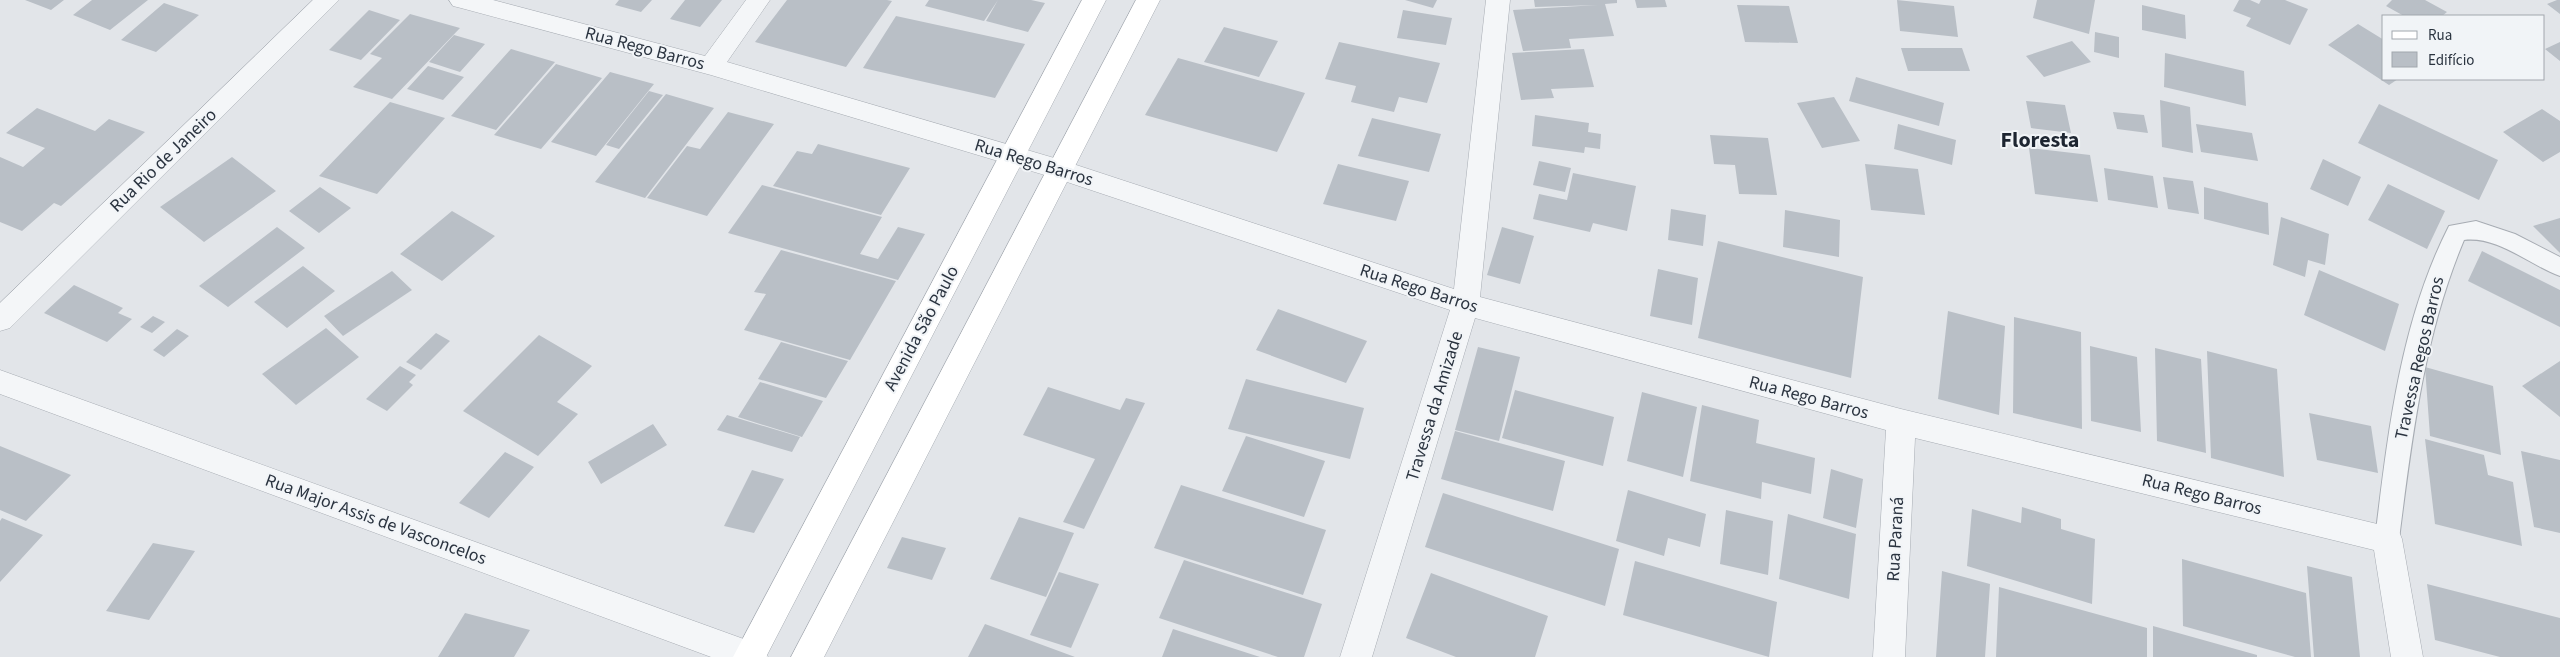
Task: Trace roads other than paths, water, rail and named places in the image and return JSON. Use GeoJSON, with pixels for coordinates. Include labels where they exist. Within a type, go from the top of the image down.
{"type":"FeatureCollection","features":[{"type":"Feature","properties":{"kind":"street","name":"Rua Rio de Janeiro"},"geometry":{"type":"LineString","coordinates":[[0,320],[327,0]]}},
{"type":"Feature","properties":{"kind":"street","name":"Rua Rego Barros"},"geometry":{"type":"LineString","coordinates":[[461,0],[711,66],[1012,155],[1466,304],[1901,422],[2387,539]]}},
{"type":"Feature","properties":{"kind":"street"},"geometry":{"type":"LineString","coordinates":[[711,66],[758,0]]}},
{"type":"Feature","properties":{"kind":"street","name":"Avenida São Paulo"},"geometry":{"type":"LineString","coordinates":[[750,657],[1094,0]]}},
{"type":"Feature","properties":{"kind":"street"},"geometry":{"type":"LineString","coordinates":[[808,657],[1148,0]]}},
{"type":"Feature","properties":{"kind":"street","name":"Travessa da Amizade"},"geometry":{"type":"LineString","coordinates":[[1356,657],[1466,304],[1498,0]]}},
{"type":"Feature","properties":{"kind":"street","name":"Rua Major Assis de Vasconcelos"},"geometry":{"type":"LineString","coordinates":[[0,382],[750,657]]}},
{"type":"Feature","properties":{"kind":"street","name":"Rua Paraná"},"geometry":{"type":"LineString","coordinates":[[1889,657],[1901,422]]}},
{"type":"Feature","properties":{"kind":"street"},"geometry":{"type":"LineString","coordinates":[[2387,539],[2407,657]]}},
{"type":"Feature","properties":{"kind":"lane","name":"Travessa Regos Barros"},"geometry":{"type":"LineString","coordinates":[[2387,539],[2402,424],[2420,341],[2441,265],[2457,232],[2476,230],[2507,240],[2560,267]]}},
{"type":"Feature","properties":{"kind":"district","name":"Floresta"},"geometry":{"type":"Point","coordinates":[2040,139]}}]}
